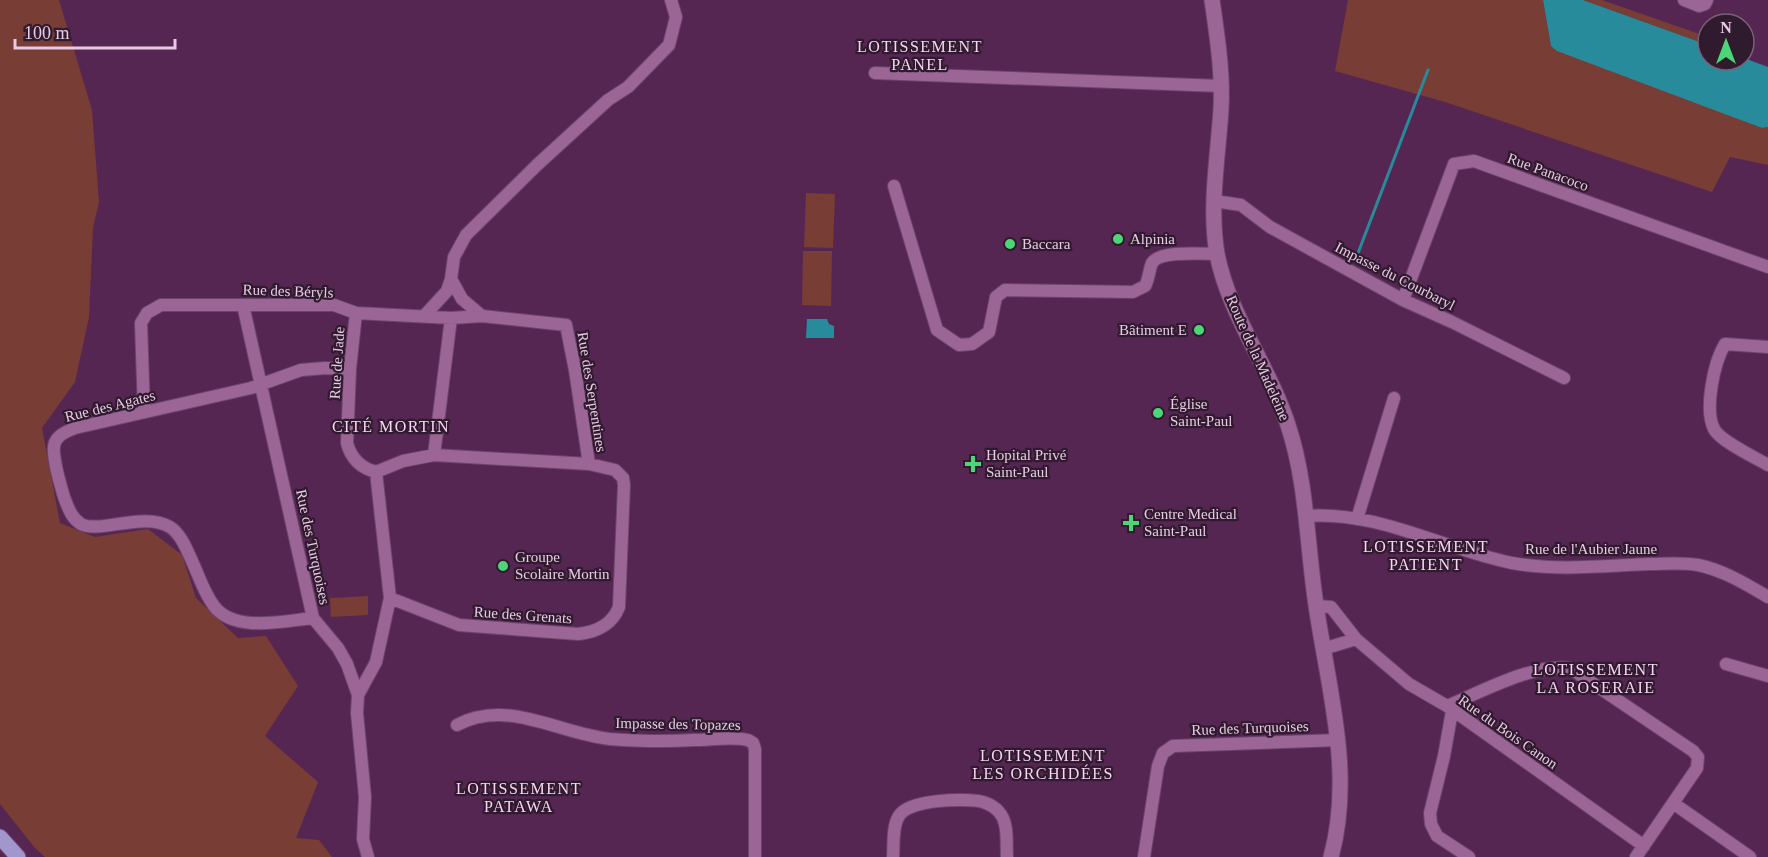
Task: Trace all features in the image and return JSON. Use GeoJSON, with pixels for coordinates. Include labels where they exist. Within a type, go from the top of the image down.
{"type":"FeatureCollection","features":[{"type":"Feature","properties":{"kind":"main road","name":"Route de la Madeleine"},"geometry":{"type":"LineString","coordinates":[[1212,0],[1221,86],[1214,201],[1218,254],[1232,304],[1275,390],[1289,427],[1300,476],[1316,606],[1339,740],[1339,793],[1331,857]]}},
{"type":"Feature","properties":{"kind":"main road"},"geometry":{"type":"LineString","coordinates":[[0,837],[18,857]]}},
{"type":"Feature","properties":{"kind":"street"},"geometry":{"type":"LineString","coordinates":[[424,315],[447,291],[452,279],[454,257],[466,235],[608,100],[628,87],[669,45],[676,16],[671,0]]}},
{"type":"Feature","properties":{"kind":"street"},"geometry":{"type":"LineString","coordinates":[[1684,0],[1699,6],[1707,0]]}},
{"type":"Feature","properties":{"kind":"street"},"geometry":{"type":"LineString","coordinates":[[875,72],[1221,86]]}},
{"type":"Feature","properties":{"kind":"street","name":"Rue Panacoco"},"geometry":{"type":"LineString","coordinates":[[1403,300],[1454,164],[1474,161],[1768,267]]}},
{"type":"Feature","properties":{"kind":"street"},"geometry":{"type":"LineString","coordinates":[[894,186],[938,330],[959,345],[972,344],[990,332],[996,297],[1005,290],[1133,292],[1145,286],[1152,264],[1159,257],[1218,254]]}},
{"type":"Feature","properties":{"kind":"street","name":"Impasse du Courbaryl"},"geometry":{"type":"LineString","coordinates":[[1214,201],[1241,206],[1270,227],[1403,300],[1564,378]]}},
{"type":"Feature","properties":{"kind":"street"},"geometry":{"type":"LineString","coordinates":[[452,279],[462,299],[482,316]]}},
{"type":"Feature","properties":{"kind":"street","name":"Rue des Béryls"},"geometry":{"type":"LineString","coordinates":[[144,412],[141,323],[147,313],[160,305],[334,305],[356,313],[451,318],[482,316],[566,325]]}},
{"type":"Feature","properties":{"kind":"street","name":"Rue des Turquoises"},"geometry":{"type":"LineString","coordinates":[[243,305],[313,618],[343,656],[358,695],[357,713],[365,797],[363,839],[368,857]]}},
{"type":"Feature","properties":{"kind":"street","name":"Rue de Jade"},"geometry":{"type":"LineString","coordinates":[[356,313],[350,369],[347,437],[349,449],[358,463],[376,472]]}},
{"type":"Feature","properties":{"kind":"street"},"geometry":{"type":"LineString","coordinates":[[434,455],[451,318]]}},
{"type":"Feature","properties":{"kind":"street","name":"Rue des Serpentines"},"geometry":{"type":"LineString","coordinates":[[566,325],[589,464]]}},
{"type":"Feature","properties":{"kind":"street"},"geometry":{"type":"LineString","coordinates":[[1768,347],[1725,344],[1719,354],[1715,369],[1710,410],[1714,430],[1733,445],[1768,465]]}},
{"type":"Feature","properties":{"kind":"street","name":"Rue des Agates"},"geometry":{"type":"LineString","coordinates":[[313,618],[247,624],[227,618],[220,614],[209,600],[186,547],[170,527],[142,521],[90,526],[80,523],[72,515],[62,488],[54,449],[56,439],[60,435],[75,428],[262,384],[309,368],[350,369]]}},
{"type":"Feature","properties":{"kind":"street"},"geometry":{"type":"LineString","coordinates":[[1357,519],[1395,398]]}},
{"type":"Feature","properties":{"kind":"street","name":"Rue des Grenats"},"geometry":{"type":"LineString","coordinates":[[376,472],[403,461],[434,455],[589,464],[615,470],[623,478],[624,485],[618,607],[616,615],[597,630],[578,634],[459,625],[390,598]]}},
{"type":"Feature","properties":{"kind":"street"},"geometry":{"type":"LineString","coordinates":[[358,695],[376,662],[390,598],[376,472]]}},
{"type":"Feature","properties":{"kind":"street","name":"Rue de l'Aubier Jaune"},"geometry":{"type":"LineString","coordinates":[[1305,516],[1320,515],[1357,519],[1395,526],[1480,555],[1542,567],[1697,565],[1721,572],[1768,597]]}},
{"type":"Feature","properties":{"kind":"street","name":"Rue du Bois Canon"},"geometry":{"type":"LineString","coordinates":[[1316,606],[1331,608],[1356,639],[1409,684],[1449,709],[1644,846]]}},
{"type":"Feature","properties":{"kind":"street"},"geometry":{"type":"LineString","coordinates":[[1323,649],[1356,639]]}},
{"type":"Feature","properties":{"kind":"street"},"geometry":{"type":"LineString","coordinates":[[1726,664],[1768,676]]}},
{"type":"Feature","properties":{"kind":"street"},"geometry":{"type":"LineString","coordinates":[[1468,857],[1437,836],[1431,824],[1430,813],[1444,756],[1449,709],[1531,672],[1555,666],[1570,668],[1693,751],[1698,757],[1697,768],[1636,857]]}},
{"type":"Feature","properties":{"kind":"street","name":"Impasse des Topazes"},"geometry":{"type":"LineString","coordinates":[[457,725],[476,716],[497,715],[543,722],[610,739],[748,740],[753,743],[755,749],[755,857]]}},
{"type":"Feature","properties":{"kind":"street","name":"Rue des Turquoises"},"geometry":{"type":"LineString","coordinates":[[1144,857],[1158,766],[1163,753],[1173,746],[1339,740]]}},
{"type":"Feature","properties":{"kind":"street"},"geometry":{"type":"LineString","coordinates":[[894,857],[897,820],[901,812],[916,804],[977,801],[990,805],[1001,814],[1006,831],[1007,857]]}},
{"type":"Feature","properties":{"kind":"street"},"geometry":{"type":"LineString","coordinates":[[1673,803],[1750,857]]}},
{"type":"Feature","properties":{"kind":"shaded area"},"geometry":{"type":"Polygon","coordinates":[[[0,0],[59,0],[92,110],[99,202],[93,228],[89,317],[75,382],[42,428],[60,523],[95,537],[148,529],[182,555],[196,598],[238,638],[266,636],[298,686],[265,736],[318,782],[296,838],[319,840],[332,857],[45,857],[0,804],[0,0]]]}},
{"type":"Feature","properties":{"kind":"shaded area"},"geometry":{"type":"Polygon","coordinates":[[[1348,0],[1543,0],[1551,46],[1762,128],[1768,127],[1768,165],[1730,157],[1712,192],[1445,102],[1335,71],[1348,0]]]}},
{"type":"Feature","properties":{"kind":"shaded area"},"geometry":{"type":"Polygon","coordinates":[[[1543,0],[1583,0],[1696,41],[1696,72],[1756,72],[1756,62],[1768,67],[1768,127],[1762,128],[1557,51],[1551,46],[1543,0]]]}},
{"type":"Feature","properties":{"kind":"shaded area"},"geometry":{"type":"Polygon","coordinates":[[[1583,0],[1602,0],[1696,33],[1696,41],[1583,0]]]}},
{"type":"Feature","properties":{"kind":"shaded area"},"geometry":{"type":"Polygon","coordinates":[[[806,193],[835,194],[833,248],[804,247],[806,193]]]}},
{"type":"Feature","properties":{"kind":"shaded area"},"geometry":{"type":"Polygon","coordinates":[[[803,251],[832,251],[831,306],[802,305],[803,251]]]}},
{"type":"Feature","properties":{"kind":"shaded area"},"geometry":{"type":"Polygon","coordinates":[[[807,319],[827,319],[829,324],[834,326],[834,338],[806,338],[807,319]]]}},
{"type":"Feature","properties":{"kind":"shaded area"},"geometry":{"type":"Polygon","coordinates":[[[368,596],[368,615],[331,617],[330,598],[368,596]]]}},
{"type":"Feature","properties":{"kind":"waterway"},"geometry":{"type":"LineString","coordinates":[[1355,261],[1428,70]]}},
{"type":"Feature","properties":{"kind":"place","name":"Alpinia"},"geometry":{"type":"Point","coordinates":[1118,239]}},
{"type":"Feature","properties":{"kind":"place","name":"Baccara"},"geometry":{"type":"Point","coordinates":[1010,244]}},
{"type":"Feature","properties":{"kind":"place","name":"Bâtiment E"},"geometry":{"type":"Point","coordinates":[1199,330]}},
{"type":"Feature","properties":{"kind":"place","name":"Église Saint-Paul"},"geometry":{"type":"Point","coordinates":[1158,413]}},
{"type":"Feature","properties":{"kind":"place","name":"Hopital Privé Saint-Paul"},"geometry":{"type":"Point","coordinates":[973,464]}},
{"type":"Feature","properties":{"kind":"place","name":"Centre Medical Saint-Paul"},"geometry":{"type":"Point","coordinates":[1131,523]}},
{"type":"Feature","properties":{"kind":"place","name":"Groupe Scolaire Mortin"},"geometry":{"type":"Point","coordinates":[503,566]}},
{"type":"Feature","properties":{"kind":"district","name":"LOTISSEMENT PANEL"},"geometry":{"type":"Point","coordinates":[920,55]}},
{"type":"Feature","properties":{"kind":"district","name":"CITÉ MORTIN"},"geometry":{"type":"Point","coordinates":[391,426]}},
{"type":"Feature","properties":{"kind":"district","name":"LOTISSEMENT PATIENT"},"geometry":{"type":"Point","coordinates":[1426,555]}},
{"type":"Feature","properties":{"kind":"district","name":"LOTISSEMENT LA ROSERAIE"},"geometry":{"type":"Point","coordinates":[1596,678]}},
{"type":"Feature","properties":{"kind":"district","name":"LOTISSEMENT LES ORCHIDÉES"},"geometry":{"type":"Point","coordinates":[1043,764]}},
{"type":"Feature","properties":{"kind":"district","name":"LOTISSEMENT PATAWA"},"geometry":{"type":"Point","coordinates":[519,797]}}]}
